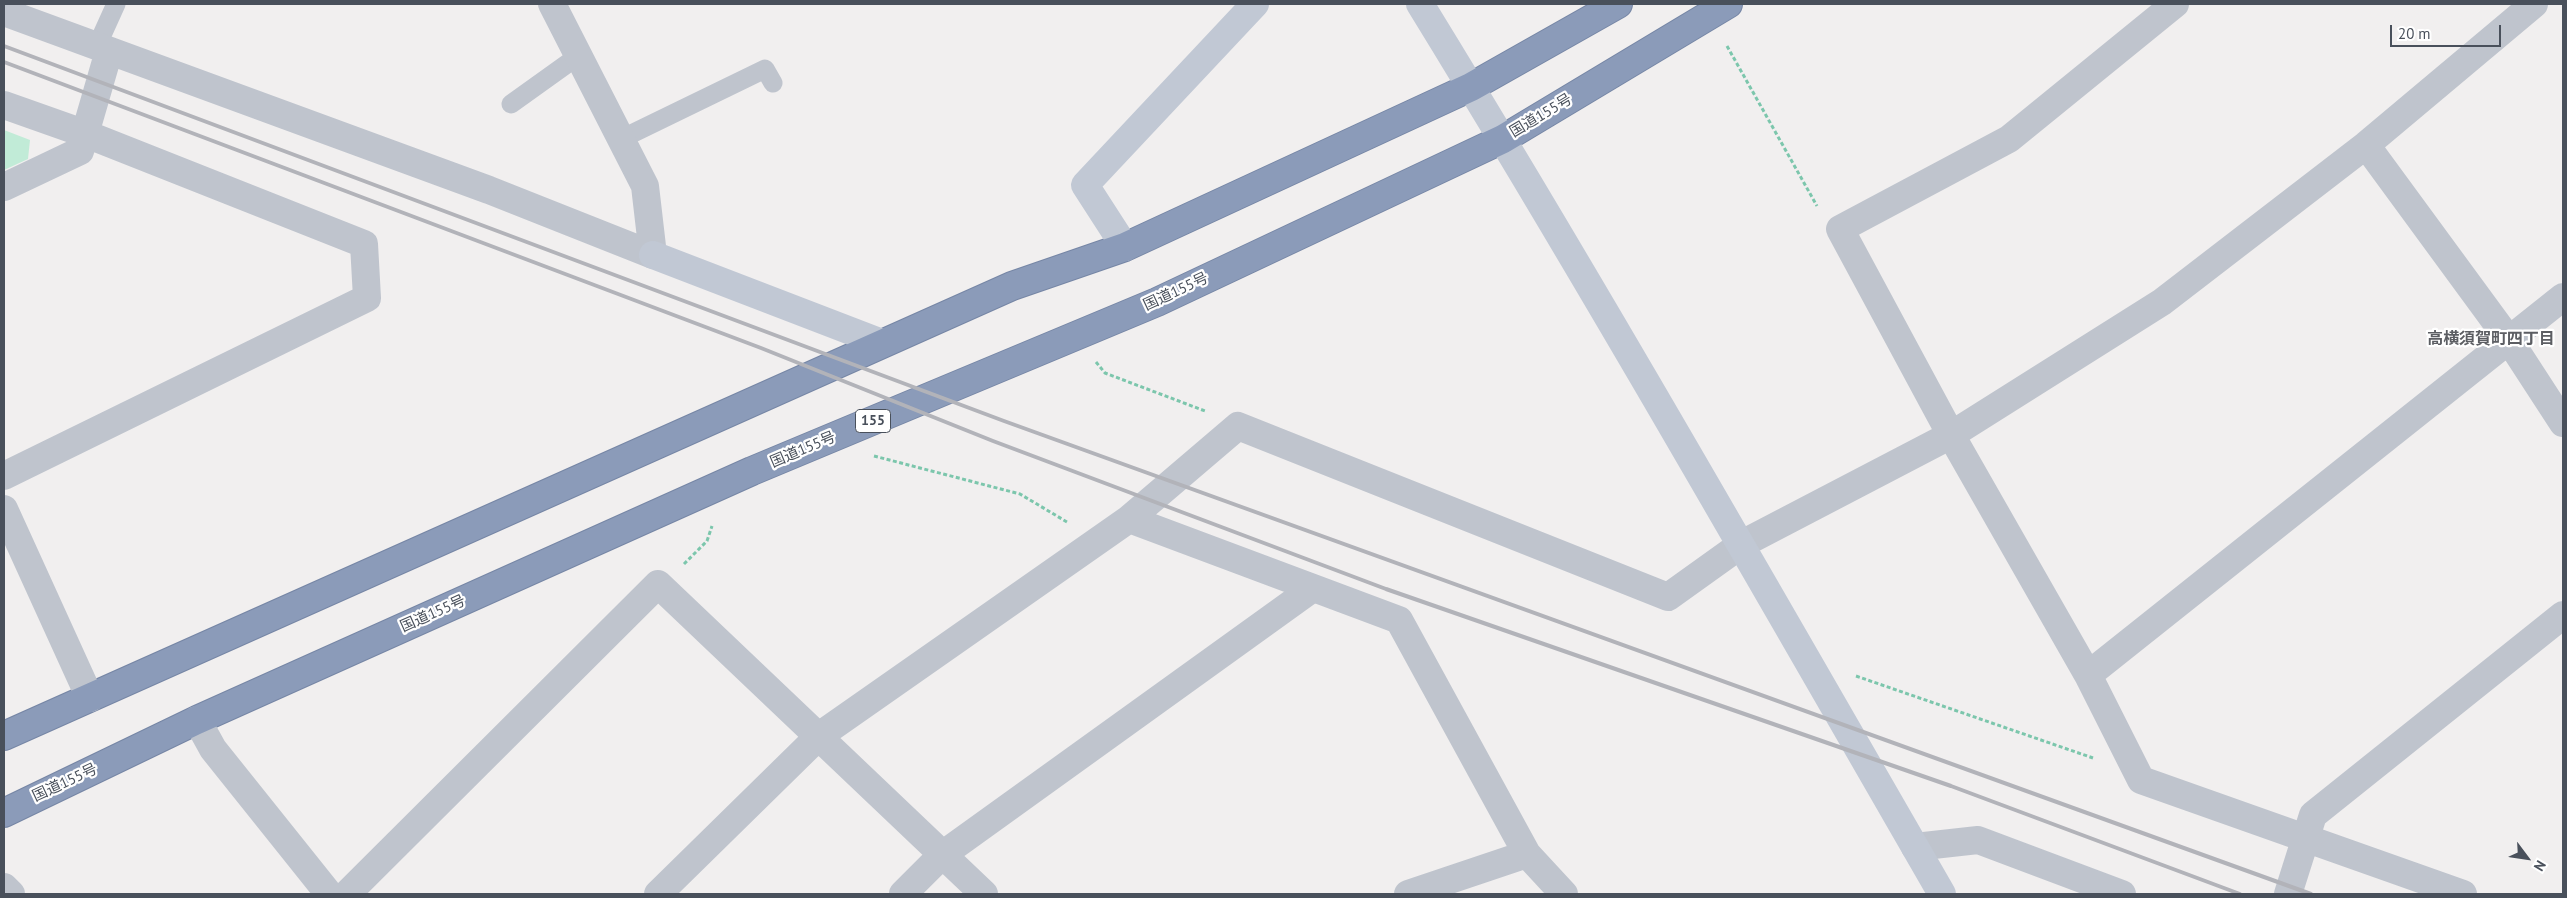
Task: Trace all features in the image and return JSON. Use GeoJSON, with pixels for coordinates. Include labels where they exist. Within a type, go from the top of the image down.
{"type":"FeatureCollection","features":[{"type":"Feature","properties":{"kind":"highway"},"geometry":{"type":"LineString","coordinates":[[4,736],[1012,286],[1125,247],[1471,87],[1618,4]]}},
{"type":"Feature","properties":{"kind":"highway","name":"国道155号"},"geometry":{"type":"LineString","coordinates":[[4,813],[198,720],[752,471],[1157,302],[1503,139],[1728,4]]}},
{"type":"Feature","properties":{"kind":"street"},"geometry":{"type":"LineString","coordinates":[[552,4],[645,186],[653,254]]}},
{"type":"Feature","properties":{"kind":"street"},"geometry":{"type":"LineString","coordinates":[[1125,247],[1085,184],[1255,4]]}},
{"type":"Feature","properties":{"kind":"street"},"geometry":{"type":"LineString","coordinates":[[1420,4],[1503,139],[1742,544],[1942,894]]}},
{"type":"Feature","properties":{"kind":"street"},"geometry":{"type":"LineString","coordinates":[[2175,4],[2009,139],[1840,229],[1951,435],[2088,675],[2142,780],[2463,894]]}},
{"type":"Feature","properties":{"kind":"street"},"geometry":{"type":"LineString","coordinates":[[658,894],[819,736],[1129,519],[1238,426],[1668,598],[1742,544],[1951,435],[2162,302],[2366,145],[2534,4]]}},
{"type":"Feature","properties":{"kind":"street"},"geometry":{"type":"LineString","coordinates":[[4,12],[489,190],[882,343]]}},
{"type":"Feature","properties":{"kind":"street"},"geometry":{"type":"LineString","coordinates":[[4,187],[80,151],[86,134],[103,49]]}},
{"type":"Feature","properties":{"kind":"street"},"geometry":{"type":"LineString","coordinates":[[4,105],[86,134],[364,244],[367,298],[4,476]]}},
{"type":"Feature","properties":{"kind":"street"},"geometry":{"type":"LineString","coordinates":[[2366,145],[2510,340],[2563,423]]}},
{"type":"Feature","properties":{"kind":"street"},"geometry":{"type":"LineString","coordinates":[[2088,675],[2563,297]]}},
{"type":"Feature","properties":{"kind":"street"},"geometry":{"type":"LineString","coordinates":[[4,509],[90,698]]}},
{"type":"Feature","properties":{"kind":"street"},"geometry":{"type":"LineString","coordinates":[[1129,519],[1399,620],[1527,854],[1564,894]]}},
{"type":"Feature","properties":{"kind":"street"},"geometry":{"type":"LineString","coordinates":[[347,894],[658,584],[984,894]]}},
{"type":"Feature","properties":{"kind":"street"},"geometry":{"type":"LineString","coordinates":[[903,894],[942,856],[1313,588]]}},
{"type":"Feature","properties":{"kind":"street"},"geometry":{"type":"LineString","coordinates":[[2288,894],[2314,815],[2563,615]]}},
{"type":"Feature","properties":{"kind":"street"},"geometry":{"type":"LineString","coordinates":[[198,720],[213,749],[329,894]]}},
{"type":"Feature","properties":{"kind":"street"},"geometry":{"type":"LineString","coordinates":[[1914,847],[1978,840],[2122,894]]}},
{"type":"Feature","properties":{"kind":"street"},"geometry":{"type":"LineString","coordinates":[[1408,894],[1527,854]]}},
{"type":"Feature","properties":{"kind":"street"},"geometry":{"type":"LineString","coordinates":[[4,887],[11,894]]}},
{"type":"Feature","properties":{"kind":"lane"},"geometry":{"type":"LineString","coordinates":[[103,49],[116,4]]}},
{"type":"Feature","properties":{"kind":"lane"},"geometry":{"type":"LineString","coordinates":[[511,104],[578,56]]}},
{"type":"Feature","properties":{"kind":"lane"},"geometry":{"type":"LineString","coordinates":[[621,139],[765,69],[772,83]]}},
{"type":"Feature","properties":{"kind":"path"},"geometry":{"type":"LineString","coordinates":[[1727,46],[1819,210],[1840,229]]}},
{"type":"Feature","properties":{"kind":"path"},"geometry":{"type":"LineString","coordinates":[[1092,357],[1105,373],[1208,412],[1238,426]]}},
{"type":"Feature","properties":{"kind":"path"},"geometry":{"type":"LineString","coordinates":[[870,454],[1020,494],[1069,523],[1085,550]]}},
{"type":"Feature","properties":{"kind":"path"},"geometry":{"type":"LineString","coordinates":[[661,587],[707,541],[714,521]]}},
{"type":"Feature","properties":{"kind":"path"},"geometry":{"type":"LineString","coordinates":[[1808,660],[2139,774]]}},
{"type":"Feature","properties":{"kind":"green space"},"geometry":{"type":"Polygon","coordinates":[[[4,130],[30,140],[28,159],[4,170],[4,130]]]}},
{"type":"Feature","properties":{"kind":"railway"},"geometry":{"type":"LineString","coordinates":[[4,46],[1004,421],[2311,894]]}},
{"type":"Feature","properties":{"kind":"railway"},"geometry":{"type":"LineString","coordinates":[[4,62],[761,348],[993,441],[1386,589],[1951,786],[2240,894]]}},
{"type":"Feature","properties":{"kind":"district","name":"高横須賀町四丁目"},"geometry":{"type":"Point","coordinates":[2491,339]}}]}
